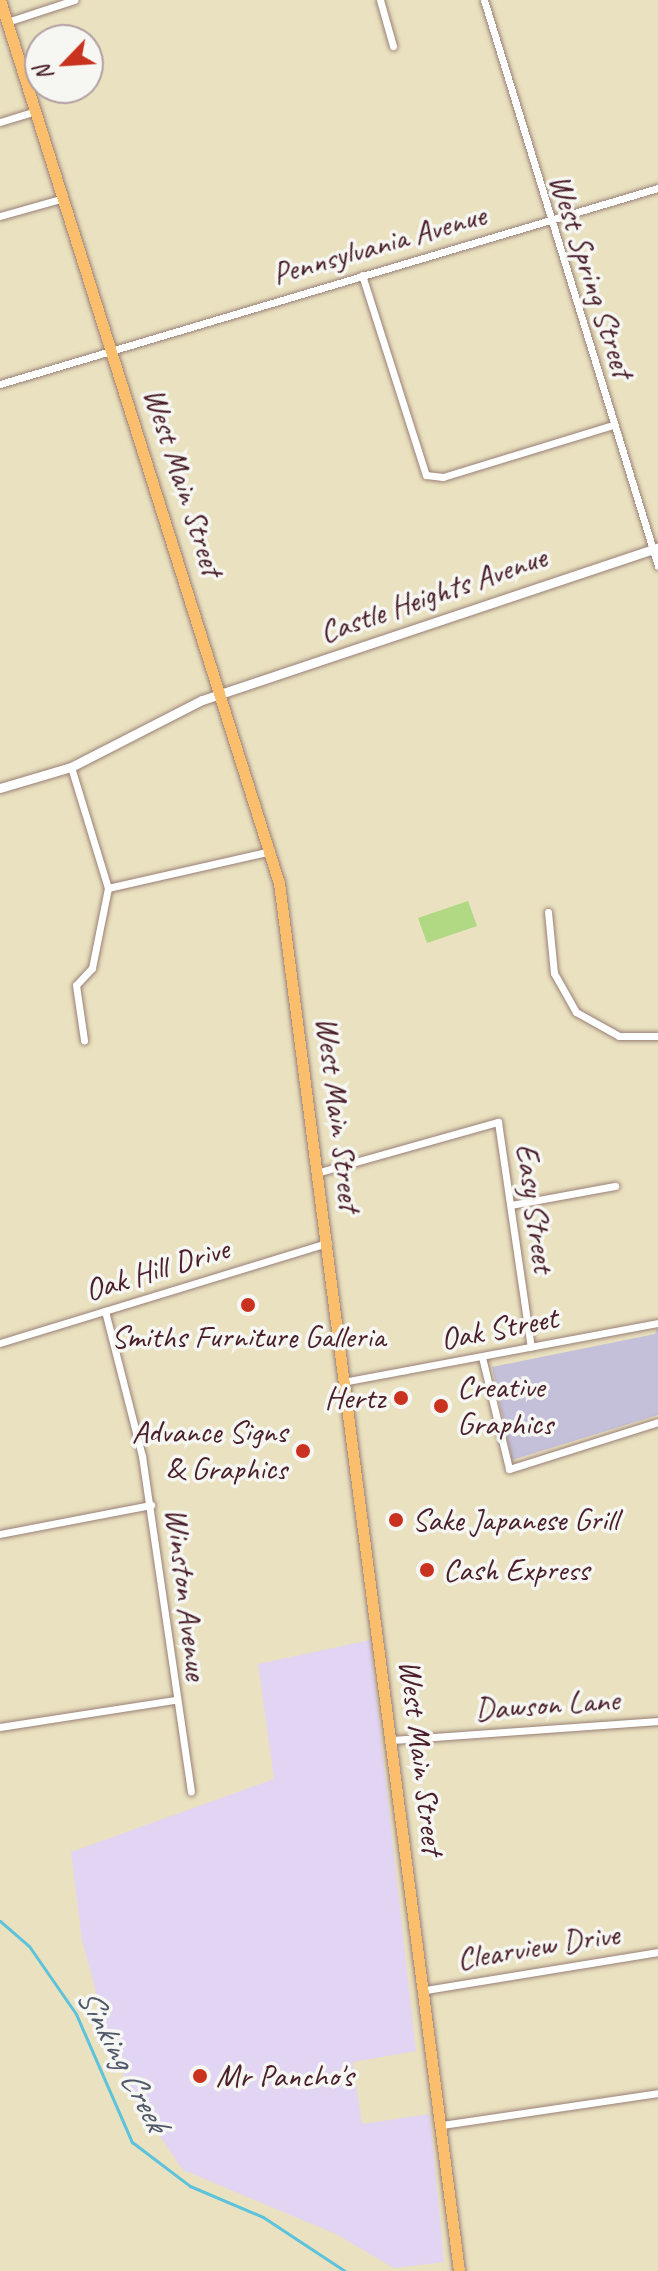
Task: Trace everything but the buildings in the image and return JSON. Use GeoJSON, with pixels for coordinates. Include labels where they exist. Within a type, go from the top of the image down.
{"type":"FeatureCollection","features":[{"type":"Feature","properties":{"kind":"main road","name":"West Main Street"},"geometry":{"type":"LineString","coordinates":[[0,0],[224,693],[271,851],[348,1381],[459,2271]]}},
{"type":"Feature","properties":{"kind":"street"},"geometry":{"type":"LineString","coordinates":[[7,22],[74,0]]}},
{"type":"Feature","properties":{"kind":"street"},"geometry":{"type":"LineString","coordinates":[[380,0],[393,46]]}},
{"type":"Feature","properties":{"kind":"street","name":"West Spring Street"},"geometry":{"type":"LineString","coordinates":[[484,0],[547,220],[655,548],[658,566]]}},
{"type":"Feature","properties":{"kind":"street"},"geometry":{"type":"LineString","coordinates":[[0,122],[36,111]]}},
{"type":"Feature","properties":{"kind":"street","name":"Pennsylvania Avenue"},"geometry":{"type":"LineString","coordinates":[[0,384],[112,347],[658,188]]}},
{"type":"Feature","properties":{"kind":"street"},"geometry":{"type":"LineString","coordinates":[[0,216],[64,198]]}},
{"type":"Feature","properties":{"kind":"street"},"geometry":{"type":"LineString","coordinates":[[362,275],[426,475],[443,477],[613,425]]}},
{"type":"Feature","properties":{"kind":"street","name":"Castle Heights Avenue"},"geometry":{"type":"LineString","coordinates":[[0,788],[71,767],[224,693],[655,548]]}},
{"type":"Feature","properties":{"kind":"street"},"geometry":{"type":"LineString","coordinates":[[71,767],[108,888],[92,968],[76,985],[84,1040]]}},
{"type":"Feature","properties":{"kind":"street"},"geometry":{"type":"LineString","coordinates":[[108,888],[271,851]]}},
{"type":"Feature","properties":{"kind":"street"},"geometry":{"type":"LineString","coordinates":[[548,912],[553,971],[576,1012],[619,1036],[658,1036]]}},
{"type":"Feature","properties":{"kind":"street","name":"Easy Street"},"geometry":{"type":"LineString","coordinates":[[320,1172],[498,1122],[531,1347]]}},
{"type":"Feature","properties":{"kind":"street"},"geometry":{"type":"LineString","coordinates":[[511,1205],[615,1186]]}},
{"type":"Feature","properties":{"kind":"street","name":"Oak Hill Drive"},"geometry":{"type":"LineString","coordinates":[[0,1343],[328,1243]]}},
{"type":"Feature","properties":{"kind":"street","name":"Winston Avenue"},"geometry":{"type":"LineString","coordinates":[[105,1311],[151,1505],[175,1700],[191,1791]]}},
{"type":"Feature","properties":{"kind":"street","name":"Oak Street"},"geometry":{"type":"LineString","coordinates":[[348,1381],[658,1323]]}},
{"type":"Feature","properties":{"kind":"street"},"geometry":{"type":"LineString","coordinates":[[482,1357],[509,1469],[658,1422]]}},
{"type":"Feature","properties":{"kind":"street"},"geometry":{"type":"LineString","coordinates":[[0,1534],[151,1505]]}},
{"type":"Feature","properties":{"kind":"street"},"geometry":{"type":"LineString","coordinates":[[0,1727],[175,1700]]}},
{"type":"Feature","properties":{"kind":"street","name":"Dawson Lane"},"geometry":{"type":"LineString","coordinates":[[392,1740],[658,1721]]}},
{"type":"Feature","properties":{"kind":"street","name":"Clearview Drive"},"geometry":{"type":"LineString","coordinates":[[426,1990],[658,1952]]}},
{"type":"Feature","properties":{"kind":"street"},"geometry":{"type":"LineString","coordinates":[[442,2125],[658,2093]]}},
{"type":"Feature","properties":{"kind":"shaded area"},"geometry":{"type":"Polygon","coordinates":[[[658,1326],[658,1415],[512,1460],[492,1367],[655,1334],[658,1326]]]}},
{"type":"Feature","properties":{"kind":"shaded area"},"geometry":{"type":"Polygon","coordinates":[[[370,1640],[416,2051],[353,2062],[362,2124],[430,2114],[444,2262],[394,2268],[336,2234],[183,2170],[134,2098],[109,2040],[82,1940],[71,1852],[274,1779],[258,1664],[370,1640]]]}},
{"type":"Feature","properties":{"kind":"green space"},"geometry":{"type":"Polygon","coordinates":[[[468,901],[477,926],[427,943],[418,918],[468,901]]]}},
{"type":"Feature","properties":{"kind":"waterway","name":"Sinking Creek"},"geometry":{"type":"LineString","coordinates":[[0,1921],[29,1946],[76,2014],[132,2142],[190,2186],[263,2217],[345,2271]]}},
{"type":"Feature","properties":{"kind":"place","name":"Smiths Furniture Galleria"},"geometry":{"type":"Point","coordinates":[248,1305]}},
{"type":"Feature","properties":{"kind":"place","name":"Hertz"},"geometry":{"type":"Point","coordinates":[401,1398]}},
{"type":"Feature","properties":{"kind":"place","name":"Creative Graphics"},"geometry":{"type":"Point","coordinates":[441,1406]}},
{"type":"Feature","properties":{"kind":"place","name":"Advance Signs & Graphics"},"geometry":{"type":"Point","coordinates":[303,1451]}},
{"type":"Feature","properties":{"kind":"place","name":"Sake Japanese Grill"},"geometry":{"type":"Point","coordinates":[396,1520]}},
{"type":"Feature","properties":{"kind":"place","name":"Cash Express"},"geometry":{"type":"Point","coordinates":[427,1570]}},
{"type":"Feature","properties":{"kind":"place","name":"Mr Pancho's"},"geometry":{"type":"Point","coordinates":[200,2076]}}]}
